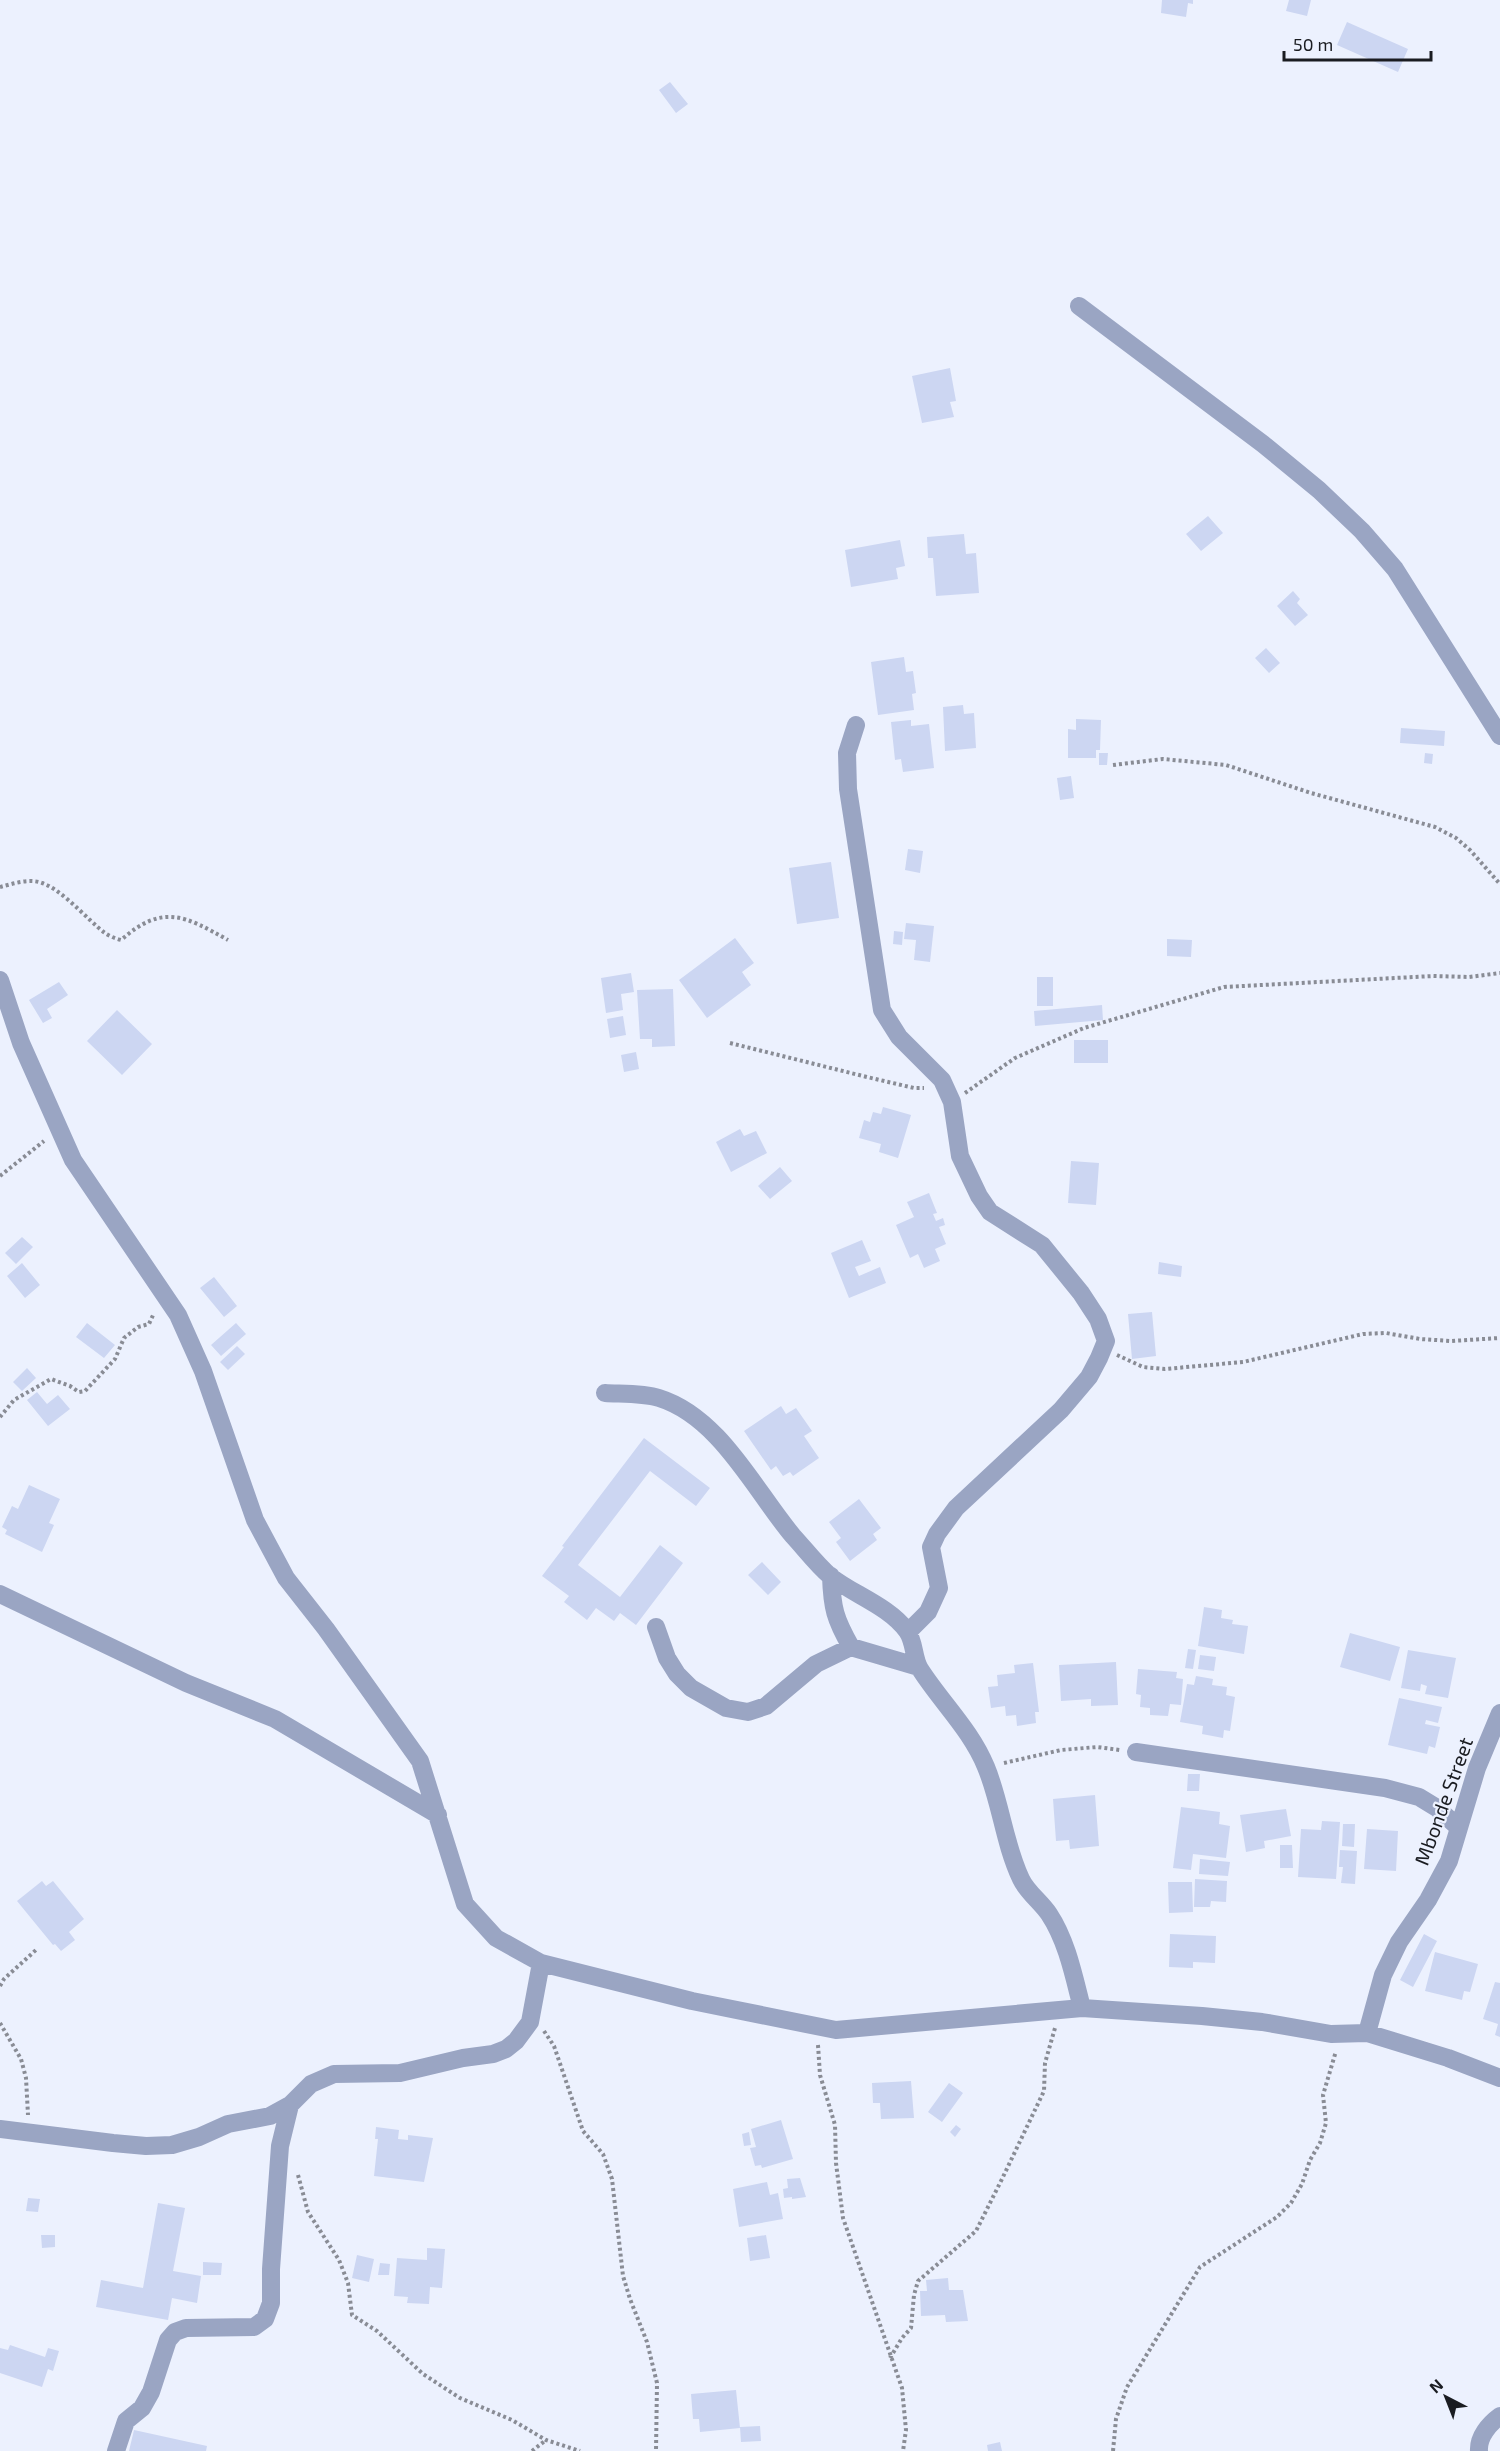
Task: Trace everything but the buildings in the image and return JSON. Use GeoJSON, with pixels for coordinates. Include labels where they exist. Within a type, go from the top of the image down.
{"type":"FeatureCollection","features":[{"type":"Feature","properties":{"kind":"street"},"geometry":{"type":"LineString","coordinates":[[1079,306],[1263,444],[1319,490],[1362,531],[1395,569],[1500,736]]}},
{"type":"Feature","properties":{"kind":"street"},"geometry":{"type":"LineString","coordinates":[[856,725],[847,753],[848,789],[882,1010],[899,1037],[942,1080],[949,1095],[960,1156],[979,1196],[990,1212],[1041,1245],[1081,1293],[1098,1319],[1106,1341],[1100,1358],[1089,1377],[1061,1410],[956,1508],[937,1534],[931,1547],[939,1588],[928,1612],[908,1632]]}},
{"type":"Feature","properties":{"kind":"street"},"geometry":{"type":"LineString","coordinates":[[0,980],[21,1043],[58,1131],[73,1160],[178,1315],[203,1371],[255,1520],[286,1578],[326,1629],[420,1761],[465,1904],[496,1938],[542,1963],[692,2001],[836,2030],[1082,2008],[1242,2020],[1331,2034],[1367,2033],[1448,2058],[1500,2078]]}},
{"type":"Feature","properties":{"kind":"street"},"geometry":{"type":"LineString","coordinates":[[605,1393],[659,1398],[687,1413],[716,1436],[792,1535],[831,1576],[861,1594],[908,1632],[919,1668],[954,1713],[985,1764],[996,1794],[1010,1852],[1022,1882],[1050,1915],[1066,1951],[1082,2008]]}},
{"type":"Feature","properties":{"kind":"street"},"geometry":{"type":"LineString","coordinates":[[831,1576],[832,1606],[839,1626],[851,1647]]}},
{"type":"Feature","properties":{"kind":"street"},"geometry":{"type":"LineString","coordinates":[[0,1594],[186,1683],[275,1719],[438,1815]]}},
{"type":"Feature","properties":{"kind":"street"},"geometry":{"type":"LineString","coordinates":[[656,1627],[667,1658],[677,1674],[691,1688],[726,1708],[748,1712],[766,1706],[816,1664],[851,1647],[919,1668]]}},
{"type":"Feature","properties":{"kind":"street","name":"Mbonde Street"},"geometry":{"type":"LineString","coordinates":[[1367,2033],[1383,1975],[1399,1941],[1428,1900],[1449,1861],[1477,1768],[1500,1713]]}},
{"type":"Feature","properties":{"kind":"street"},"geometry":{"type":"LineString","coordinates":[[1136,1752],[1386,1788],[1419,1797],[1437,1808],[1458,1827]]}},
{"type":"Feature","properties":{"kind":"street"},"geometry":{"type":"LineString","coordinates":[[1,2128],[30,2134],[146,2146],[172,2145],[199,2137],[228,2124],[270,2116],[290,2105],[311,2084],[334,2074],[400,2073],[463,2058],[493,2054],[506,2049],[524,2032],[530,2022],[542,1963]]}},
{"type":"Feature","properties":{"kind":"street"},"geometry":{"type":"LineString","coordinates":[[116,2451],[126,2421],[142,2408],[151,2392],[168,2340],[174,2332],[186,2328],[254,2327],[265,2319],[271,2303],[271,2269],[280,2146],[290,2105]]}},
{"type":"Feature","properties":{"kind":"street"},"geometry":{"type":"LineString","coordinates":[[1479,2451],[1480,2439],[1500,2416]]}},
{"type":"Feature","properties":{"kind":"path"},"geometry":{"type":"LineString","coordinates":[[1113,765],[1163,759],[1226,765],[1311,793],[1435,826],[1456,838],[1470,850],[1500,884]]}},
{"type":"Feature","properties":{"kind":"path"},"geometry":{"type":"LineString","coordinates":[[0,887],[41,882],[91,921],[101,933],[121,940],[144,923],[158,918],[179,916],[228,940]]}},
{"type":"Feature","properties":{"kind":"path"},"geometry":{"type":"LineString","coordinates":[[730,1043],[949,1095],[1015,1058],[1084,1028],[1224,987],[1433,976],[1469,977],[1500,973]]}},
{"type":"Feature","properties":{"kind":"path"},"geometry":{"type":"LineString","coordinates":[[0,1176],[58,1131]]}},
{"type":"Feature","properties":{"kind":"path"},"geometry":{"type":"LineString","coordinates":[[0,1417],[14,1400],[51,1379],[79,1392],[85,1391],[115,1359],[124,1338],[138,1327],[152,1321],[161,1289]]}},
{"type":"Feature","properties":{"kind":"path"},"geometry":{"type":"LineString","coordinates":[[1106,1341],[1115,1354],[1125,1359],[1143,1367],[1166,1369],[1244,1362],[1363,1334],[1386,1333],[1420,1339],[1451,1341],[1500,1338]]}},
{"type":"Feature","properties":{"kind":"path"},"geometry":{"type":"LineString","coordinates":[[985,1764],[1016,1762],[1061,1750],[1097,1746],[1136,1752]]}},
{"type":"Feature","properties":{"kind":"path"},"geometry":{"type":"LineString","coordinates":[[0,1986],[4,1979],[37,1949]]}},
{"type":"Feature","properties":{"kind":"path"},"geometry":{"type":"LineString","coordinates":[[890,2359],[902,2338],[911,2328],[914,2295],[918,2281],[976,2231],[1036,2110],[1044,2091],[1045,2063],[1061,2010]]}},
{"type":"Feature","properties":{"kind":"path"},"geometry":{"type":"LineString","coordinates":[[532,2012],[554,2046],[583,2131],[603,2154],[612,2179],[623,2276],[647,2342],[657,2383],[656,2451]]}},
{"type":"Feature","properties":{"kind":"path"},"geometry":{"type":"LineString","coordinates":[[0,2023],[21,2059],[26,2078],[25,2098],[30,2134]]}},
{"type":"Feature","properties":{"kind":"path"},"geometry":{"type":"LineString","coordinates":[[817,2027],[820,2075],[835,2125],[836,2163],[843,2218],[890,2359],[902,2388],[906,2430],[903,2451]]}},
{"type":"Feature","properties":{"kind":"path"},"geometry":{"type":"LineString","coordinates":[[1113,2451],[1116,2419],[1127,2387],[1200,2267],[1276,2217],[1291,2203],[1302,2184],[1310,2160],[1320,2143],[1326,2122],[1323,2095],[1343,2034]]}},
{"type":"Feature","properties":{"kind":"path"},"geometry":{"type":"LineString","coordinates":[[280,2146],[297,2170],[308,2212],[339,2260],[348,2283],[352,2315],[377,2331],[423,2374],[460,2398],[512,2420],[546,2440],[580,2451]]}},
{"type":"Feature","properties":{"kind":"path"},"geometry":{"type":"LineString","coordinates":[[532,2451],[546,2440]]}}]}
